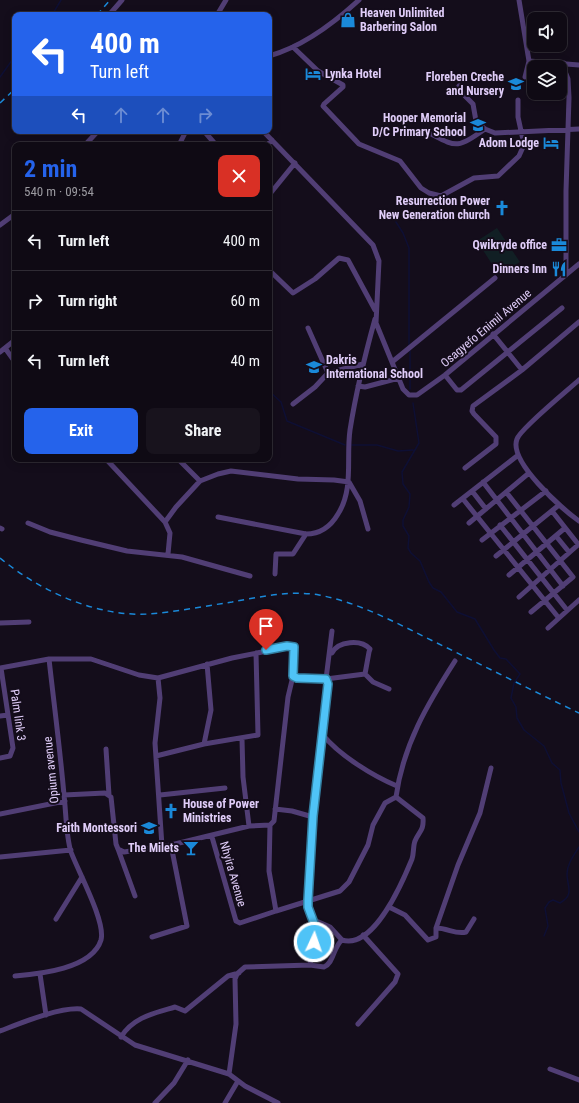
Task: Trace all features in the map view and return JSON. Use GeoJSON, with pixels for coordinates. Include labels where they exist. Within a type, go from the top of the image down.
{"type":"FeatureCollection","features":[{"type":"Feature","properties":{"kind":"street"},"geometry":{"type":"LineString","coordinates":[[112,12],[122,0]]}},
{"type":"Feature","properties":{"kind":"street"},"geometry":{"type":"LineString","coordinates":[[219,12],[226,0]]}},
{"type":"Feature","properties":{"kind":"street"},"geometry":{"type":"LineString","coordinates":[[272,55],[293,47],[338,18],[359,0]]}},
{"type":"Feature","properties":{"kind":"street"},"geometry":{"type":"LineString","coordinates":[[519,0],[529,60]]}},
{"type":"Feature","properties":{"kind":"street"},"geometry":{"type":"LineString","coordinates":[[293,47],[318,71],[343,85],[343,87],[324,104],[323,106],[328,112],[361,146],[384,153],[400,161],[417,184],[429,193],[444,196],[460,184],[474,178],[498,176],[518,156],[523,147],[518,115],[518,100]]}},
{"type":"Feature","properties":{"kind":"street"},"geometry":{"type":"LineString","coordinates":[[567,63],[579,64]]}},
{"type":"Feature","properties":{"kind":"street"},"geometry":{"type":"LineString","coordinates":[[525,77],[527,69]]}},
{"type":"Feature","properties":{"kind":"street"},"geometry":{"type":"LineString","coordinates":[[566,275],[568,129],[567,76]]}},
{"type":"Feature","properties":{"kind":"street"},"geometry":{"type":"LineString","coordinates":[[459,86],[464,96],[473,104],[476,121],[485,129],[496,133],[579,129]]}},
{"type":"Feature","properties":{"kind":"street"},"geometry":{"type":"LineString","coordinates":[[425,131],[457,145],[466,142],[485,129]]}},
{"type":"Feature","properties":{"kind":"street"},"geometry":{"type":"LineString","coordinates":[[88,142],[95,134]]}},
{"type":"Feature","properties":{"kind":"street"},"geometry":{"type":"LineString","coordinates":[[207,134],[213,142]]}},
{"type":"Feature","properties":{"kind":"street","name":"Osagyefo Enimil Avenue"},"geometry":{"type":"LineString","coordinates":[[266,134],[295,162],[373,245],[379,261],[379,282],[376,313],[377,328],[407,394],[413,396],[445,375],[579,264]]}},
{"type":"Feature","properties":{"kind":"street"},"geometry":{"type":"LineString","coordinates":[[272,191],[295,162]]}},
{"type":"Feature","properties":{"kind":"street"},"geometry":{"type":"LineString","coordinates":[[0,225],[12,216]]}},
{"type":"Feature","properties":{"kind":"street"},"geometry":{"type":"LineString","coordinates":[[218,517],[306,534],[318,532],[328,527],[339,513],[349,482],[350,432],[358,386],[376,313],[348,260],[339,258],[315,279],[294,293],[272,273]]}},
{"type":"Feature","properties":{"kind":"street"},"geometry":{"type":"LineString","coordinates":[[392,362],[494,278]]}},
{"type":"Feature","properties":{"kind":"street"},"geometry":{"type":"LineString","coordinates":[[445,375],[457,390],[461,390],[507,351],[562,308]]}},
{"type":"Feature","properties":{"kind":"street"},"geometry":{"type":"LineString","coordinates":[[465,468],[496,444],[497,441],[496,437],[474,414],[472,411],[473,406],[522,370],[579,322]]}},
{"type":"Feature","properties":{"kind":"street"},"geometry":{"type":"LineString","coordinates":[[308,328],[328,373]]}},
{"type":"Feature","properties":{"kind":"street"},"geometry":{"type":"LineString","coordinates":[[493,334],[522,370]]}},
{"type":"Feature","properties":{"kind":"street"},"geometry":{"type":"LineString","coordinates":[[0,352],[12,342]]}},
{"type":"Feature","properties":{"kind":"street"},"geometry":{"type":"LineString","coordinates":[[5,348],[12,358]]}},
{"type":"Feature","properties":{"kind":"street"},"geometry":{"type":"LineString","coordinates":[[294,404],[320,382],[328,373],[363,364]]}},
{"type":"Feature","properties":{"kind":"street"},"geometry":{"type":"LineString","coordinates":[[358,386],[365,387],[399,378]]}},
{"type":"Feature","properties":{"kind":"street"},"geometry":{"type":"LineString","coordinates":[[579,380],[522,431],[516,440],[517,456],[529,473],[559,505],[579,521]]}},
{"type":"Feature","properties":{"kind":"street"},"geometry":{"type":"LineString","coordinates":[[454,506],[517,456]]}},
{"type":"Feature","properties":{"kind":"street"},"geometry":{"type":"LineString","coordinates":[[109,462],[165,522],[170,533],[168,554]]}},
{"type":"Feature","properties":{"kind":"street"},"geometry":{"type":"LineString","coordinates":[[181,462],[200,482]]}},
{"type":"Feature","properties":{"kind":"street"},"geometry":{"type":"LineString","coordinates":[[165,522],[176,507],[200,482],[218,474],[231,471],[298,479],[349,482]]}},
{"type":"Feature","properties":{"kind":"street"},"geometry":{"type":"LineString","coordinates":[[469,523],[529,473]]}},
{"type":"Feature","properties":{"kind":"street"},"geometry":{"type":"LineString","coordinates":[[349,482],[360,501],[368,528]]}},
{"type":"Feature","properties":{"kind":"street"},"geometry":{"type":"LineString","coordinates":[[483,482],[522,535],[563,586]]}},
{"type":"Feature","properties":{"kind":"street"},"geometry":{"type":"LineString","coordinates":[[472,491],[486,509]]}},
{"type":"Feature","properties":{"kind":"street"},"geometry":{"type":"LineString","coordinates":[[482,540],[519,510],[546,491]]}},
{"type":"Feature","properties":{"kind":"street"},"geometry":{"type":"LineString","coordinates":[[506,492],[573,578],[531,612]]}},
{"type":"Feature","properties":{"kind":"street"},"geometry":{"type":"LineString","coordinates":[[463,499],[558,617]]}},
{"type":"Feature","properties":{"kind":"street"},"geometry":{"type":"LineString","coordinates":[[496,556],[533,528],[559,505]]}},
{"type":"Feature","properties":{"kind":"street"},"geometry":{"type":"LineString","coordinates":[[519,597],[579,544],[552,511]]}},
{"type":"Feature","properties":{"kind":"street"},"geometry":{"type":"LineString","coordinates":[[28,523],[60,535],[127,551],[168,554],[250,576]]}},
{"type":"Feature","properties":{"kind":"street"},"geometry":{"type":"LineString","coordinates":[[500,525],[567,610]]}},
{"type":"Feature","properties":{"kind":"street"},"geometry":{"type":"LineString","coordinates":[[509,575],[565,528]]}},
{"type":"Feature","properties":{"kind":"street"},"geometry":{"type":"LineString","coordinates":[[275,574],[276,554],[293,554],[306,534]]}},
{"type":"Feature","properties":{"kind":"street"},"geometry":{"type":"LineString","coordinates":[[556,536],[570,552]]}},
{"type":"Feature","properties":{"kind":"street"},"geometry":{"type":"LineString","coordinates":[[548,628],[558,617],[579,600]]}},
{"type":"Feature","properties":{"kind":"street"},"geometry":{"type":"LineString","coordinates":[[0,623],[29,622]]}},
{"type":"Feature","properties":{"kind":"street"},"geometry":{"type":"LineString","coordinates":[[310,965],[315,931],[314,920],[310,914],[308,900],[313,816],[328,692],[326,679],[332,631]]}},
{"type":"Feature","properties":{"kind":"street"},"geometry":{"type":"LineString","coordinates":[[330,655],[334,648],[339,644],[352,643],[366,646],[370,649],[365,674]]}},
{"type":"Feature","properties":{"kind":"street"},"geometry":{"type":"LineString","coordinates":[[1,668],[49,659],[99,661],[110,667],[158,678],[207,664],[287,646],[294,647],[293,676],[288,697],[274,821],[270,825],[269,871],[276,911],[340,891],[349,882],[368,845],[373,825],[385,803],[396,797]]}},
{"type":"Feature","properties":{"kind":"street"},"geometry":{"type":"LineString","coordinates":[[156,756],[204,744],[257,736],[259,733],[256,653]]}},
{"type":"Feature","properties":{"kind":"street","name":"Opium avenue"},"geometry":{"type":"LineString","coordinates":[[40,974],[63,969],[81,961],[95,950],[101,940],[101,931],[93,902],[71,850],[49,659]]}},
{"type":"Feature","properties":{"kind":"street"},"geometry":{"type":"LineString","coordinates":[[396,797],[397,786],[412,736],[429,701],[455,661]]}},
{"type":"Feature","properties":{"kind":"street"},"geometry":{"type":"LineString","coordinates":[[204,744],[211,710],[207,664]]}},
{"type":"Feature","properties":{"kind":"street","name":"Palm link 3"},"geometry":{"type":"LineString","coordinates":[[0,758],[10,756],[13,748],[1,668]]}},
{"type":"Feature","properties":{"kind":"street"},"geometry":{"type":"LineString","coordinates":[[293,676],[297,678],[326,679],[365,674]]}},
{"type":"Feature","properties":{"kind":"street"},"geometry":{"type":"LineString","coordinates":[[365,674],[373,682],[389,689]]}},
{"type":"Feature","properties":{"kind":"street"},"geometry":{"type":"LineString","coordinates":[[158,678],[160,698],[155,743],[160,795],[162,846]]}},
{"type":"Feature","properties":{"kind":"street"},"geometry":{"type":"LineString","coordinates":[[0,716],[8,715]]}},
{"type":"Feature","properties":{"kind":"street"},"geometry":{"type":"LineString","coordinates":[[323,735],[358,764],[397,786]]}},
{"type":"Feature","properties":{"kind":"street"},"geometry":{"type":"LineString","coordinates":[[242,738],[243,777],[249,826]]}},
{"type":"Feature","properties":{"kind":"street"},"geometry":{"type":"LineString","coordinates":[[106,749],[109,794],[111,797],[116,844],[135,896]]}},
{"type":"Feature","properties":{"kind":"street"},"geometry":{"type":"LineString","coordinates":[[389,907],[405,915],[420,930],[425,939],[434,939],[436,937],[436,928],[458,865],[480,813],[491,768]]}},
{"type":"Feature","properties":{"kind":"street"},"geometry":{"type":"LineString","coordinates":[[160,795],[225,788]]}},
{"type":"Feature","properties":{"kind":"street"},"geometry":{"type":"LineString","coordinates":[[64,795],[109,794]]}},
{"type":"Feature","properties":{"kind":"street"},"geometry":{"type":"LineString","coordinates":[[229,1074],[236,1024],[236,979],[239,973],[245,968],[310,965],[327,966],[336,945],[342,940],[354,940],[363,936],[385,914],[413,857],[415,841],[424,828],[423,818],[396,797]]}},
{"type":"Feature","properties":{"kind":"street"},"geometry":{"type":"LineString","coordinates":[[0,814],[65,801]]}},
{"type":"Feature","properties":{"kind":"street"},"geometry":{"type":"LineString","coordinates":[[275,809],[313,816]]}},
{"type":"Feature","properties":{"kind":"street"},"geometry":{"type":"LineString","coordinates":[[118,849],[124,852],[162,846],[172,846],[212,837],[249,826],[270,825]]}},
{"type":"Feature","properties":{"kind":"street","name":"Nhyira Avenue"},"geometry":{"type":"LineString","coordinates":[[212,837],[236,921],[240,923],[276,911]]}},
{"type":"Feature","properties":{"kind":"street"},"geometry":{"type":"LineString","coordinates":[[152,937],[187,926],[172,846]]}},
{"type":"Feature","properties":{"kind":"street"},"geometry":{"type":"LineString","coordinates":[[0,857],[71,850]]}},
{"type":"Feature","properties":{"kind":"street"},"geometry":{"type":"LineString","coordinates":[[56,919],[82,876]]}},
{"type":"Feature","properties":{"kind":"street"},"geometry":{"type":"LineString","coordinates":[[436,928],[445,928],[456,933],[464,933],[468,930],[474,919]]}},
{"type":"Feature","properties":{"kind":"street"},"geometry":{"type":"LineString","coordinates":[[314,920],[330,927],[342,940]]}},
{"type":"Feature","properties":{"kind":"street"},"geometry":{"type":"LineString","coordinates":[[358,1024],[395,982],[398,974],[363,936]]}},
{"type":"Feature","properties":{"kind":"street"},"geometry":{"type":"LineString","coordinates":[[122,1037],[126,1030],[140,1018],[175,1007],[185,1011],[228,976],[239,973]]}},
{"type":"Feature","properties":{"kind":"street"},"geometry":{"type":"LineString","coordinates":[[15,976],[40,974],[46,1015]]}},
{"type":"Feature","properties":{"kind":"street"},"geometry":{"type":"LineString","coordinates":[[0,1031],[46,1015],[74,1008],[81,1009],[122,1037],[144,1048],[188,1060],[229,1074],[238,1081],[278,1103]]}},
{"type":"Feature","properties":{"kind":"street"},"geometry":{"type":"LineString","coordinates":[[155,1103],[174,1082],[188,1060]]}},
{"type":"Feature","properties":{"kind":"street"},"geometry":{"type":"LineString","coordinates":[[550,1069],[579,1080]]}},
{"type":"Feature","properties":{"kind":"street"},"geometry":{"type":"LineString","coordinates":[[226,1103],[238,1081]]}},
{"type":"Feature","properties":{"kind":"shaded area"},"geometry":{"type":"Polygon","coordinates":[[[497,228],[520,262],[499,275],[477,241],[497,228]]]}},
{"type":"Feature","properties":{"kind":"waterway"},"geometry":{"type":"LineString","coordinates":[[54,12],[61,0]]}},
{"type":"Feature","properties":{"kind":"waterway"},"geometry":{"type":"LineString","coordinates":[[0,77],[12,60]]}},
{"type":"Feature","properties":{"kind":"waterway"},"geometry":{"type":"LineString","coordinates":[[396,222],[403,233],[409,248],[409,345]]}},
{"type":"Feature","properties":{"kind":"waterway"},"geometry":{"type":"LineString","coordinates":[[410,351],[410,389]]}},
{"type":"Feature","properties":{"kind":"waterway"},"geometry":{"type":"LineString","coordinates":[[272,394],[281,402],[287,421],[345,445]]}},
{"type":"Feature","properties":{"kind":"waterway"},"geometry":{"type":"LineString","coordinates":[[413,403],[419,443],[402,472],[403,484],[410,494],[409,507],[403,520],[403,526],[409,536],[408,548],[420,561],[433,588],[441,592],[457,612],[475,619],[500,658],[506,659],[520,674],[514,683],[511,698],[516,707],[517,718],[524,730],[544,746],[552,763],[560,770],[561,783],[569,813],[579,832]]}},
{"type":"Feature","properties":{"kind":"waterway"},"geometry":{"type":"LineString","coordinates":[[352,445],[377,445],[398,451],[413,450]]}},
{"type":"Feature","properties":{"kind":"waterway"},"geometry":{"type":"LineString","coordinates":[[544,936],[548,926],[545,908],[549,902],[553,900],[560,903],[565,900],[569,893],[567,870],[579,847]]}},
{"type":"Feature","properties":{"kind":"railway"},"geometry":{"type":"LineString","coordinates":[[100,12],[110,0]]}},
{"type":"Feature","properties":{"kind":"railway"},"geometry":{"type":"LineString","coordinates":[[0,103],[12,92]]}},
{"type":"Feature","properties":{"kind":"railway"},"geometry":{"type":"LineString","coordinates":[[0,558],[33,581],[70,600],[109,611],[129,614],[170,612],[264,596],[297,593],[319,595],[350,603],[394,622],[579,713]]}},
{"type":"Feature","properties":{"kind":"place","name":"Heaven Unlimited Barbering Salon"},"geometry":{"type":"Point","coordinates":[348,20]}},
{"type":"Feature","properties":{"kind":"place","name":"Lynka Hotel"},"geometry":{"type":"Point","coordinates":[313,74]}},
{"type":"Feature","properties":{"kind":"place","name":"Floreben Creche and Nursery"},"geometry":{"type":"Point","coordinates":[516,84]}},
{"type":"Feature","properties":{"kind":"place","name":"Hooper Memorial D/C Primary School"},"geometry":{"type":"Point","coordinates":[478,125]}},
{"type":"Feature","properties":{"kind":"place","name":"Adom Lodge"},"geometry":{"type":"Point","coordinates":[551,143]}},
{"type":"Feature","properties":{"kind":"place","name":"Resurrection Power New Generation church"},"geometry":{"type":"Point","coordinates":[502,208]}},
{"type":"Feature","properties":{"kind":"place","name":"Qwikryde office"},"geometry":{"type":"Point","coordinates":[559,245]}},
{"type":"Feature","properties":{"kind":"place","name":"Dinners Inn"},"geometry":{"type":"Point","coordinates":[559,269]}},
{"type":"Feature","properties":{"kind":"place","name":"Dakris International School"},"geometry":{"type":"Point","coordinates":[314,367]}},
{"type":"Feature","properties":{"kind":"place","name":"House of Power Ministries"},"geometry":{"type":"Point","coordinates":[171,811]}},
{"type":"Feature","properties":{"kind":"place","name":"Faith Montessori"},"geometry":{"type":"Point","coordinates":[149,828]}},
{"type":"Feature","properties":{"kind":"place","name":"The Milets"},"geometry":{"type":"Point","coordinates":[191,848]}},
{"type":"Feature","properties":{"kind":"route"},"geometry":{"type":"LineString","coordinates":[[266,650],[287,646],[294,647],[293,676],[297,678],[326,679],[328,684],[311,838],[308,907],[314,920],[314,942]]}}]}
